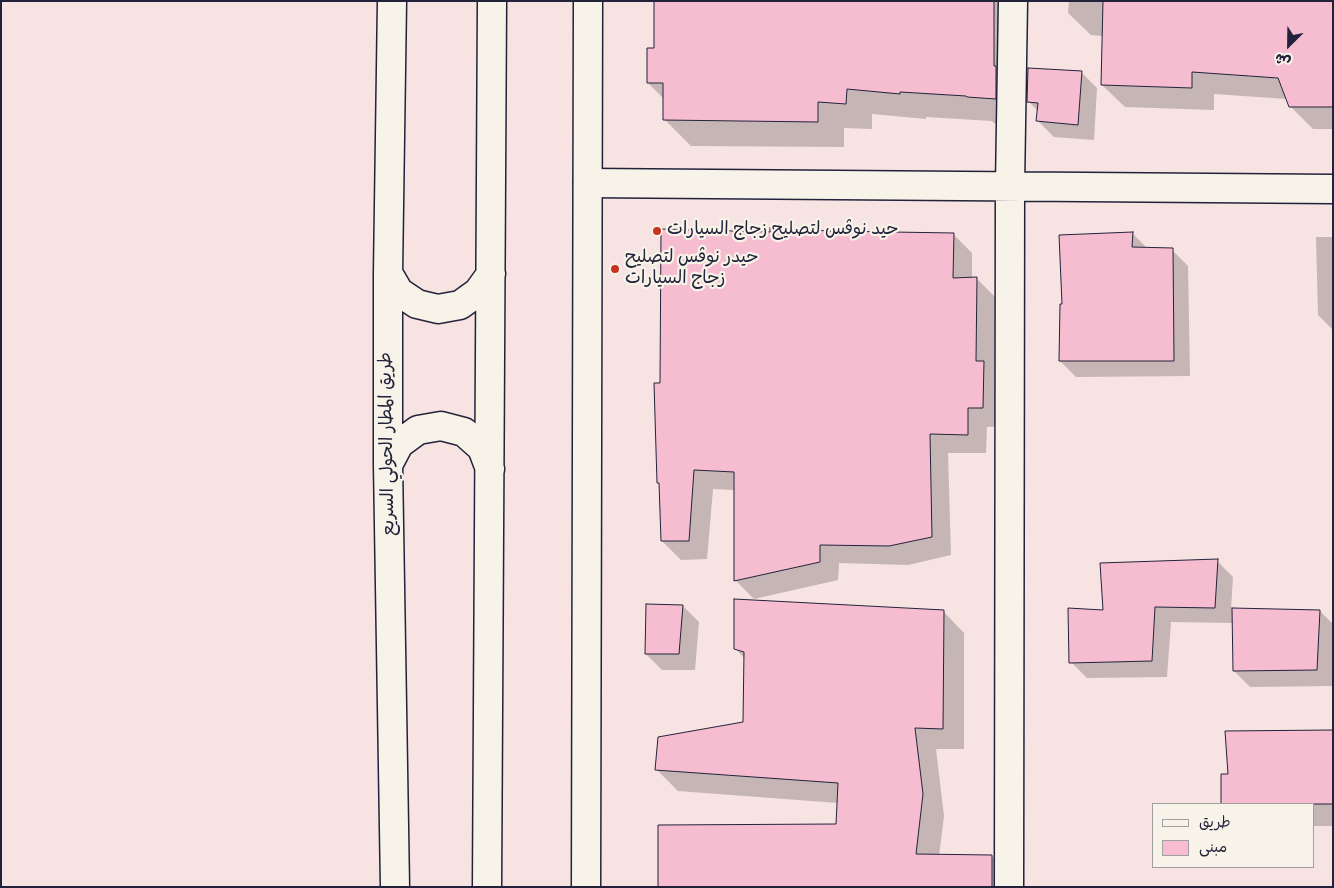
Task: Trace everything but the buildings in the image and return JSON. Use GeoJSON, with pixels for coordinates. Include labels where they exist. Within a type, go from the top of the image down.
{"type":"FeatureCollection","features":[{"type":"Feature","properties":{"kind":"main road","name":"طريق المطار الحولي السريع"},"geometry":{"type":"LineString","coordinates":[[392,1],[388,273],[388,465],[395,887]]}},
{"type":"Feature","properties":{"kind":"main road"},"geometry":{"type":"LineString","coordinates":[[488,887],[492,1]]}},
{"type":"Feature","properties":{"kind":"main road"},"geometry":{"type":"LineString","coordinates":[[586,887],[588,1]]}},
{"type":"Feature","properties":{"kind":"main road"},"geometry":{"type":"LineString","coordinates":[[1009,887],[1012,1]]}},
{"type":"Feature","properties":{"kind":"main road"},"geometry":{"type":"LineString","coordinates":[[588,183],[1333,189]]}},
{"type":"Feature","properties":{"kind":"main road"},"geometry":{"type":"LineString","coordinates":[[388,273],[399,292],[417,304],[438,309],[460,305],[478,292],[491,274]]}},
{"type":"Feature","properties":{"kind":"main road"},"geometry":{"type":"LineString","coordinates":[[388,465],[399,444],[418,430],[441,426],[464,432],[482,448],[490,469]]}},
{"type":"Feature","properties":{"kind":"place","name":"حيد نوڤس لتصليح زجاج السيارات"},"geometry":{"type":"Point","coordinates":[657,231]}},
{"type":"Feature","properties":{"kind":"place","name":"حيدر نوڤس لتصليح زجاج السيارات"},"geometry":{"type":"Point","coordinates":[615,269]}}]}
